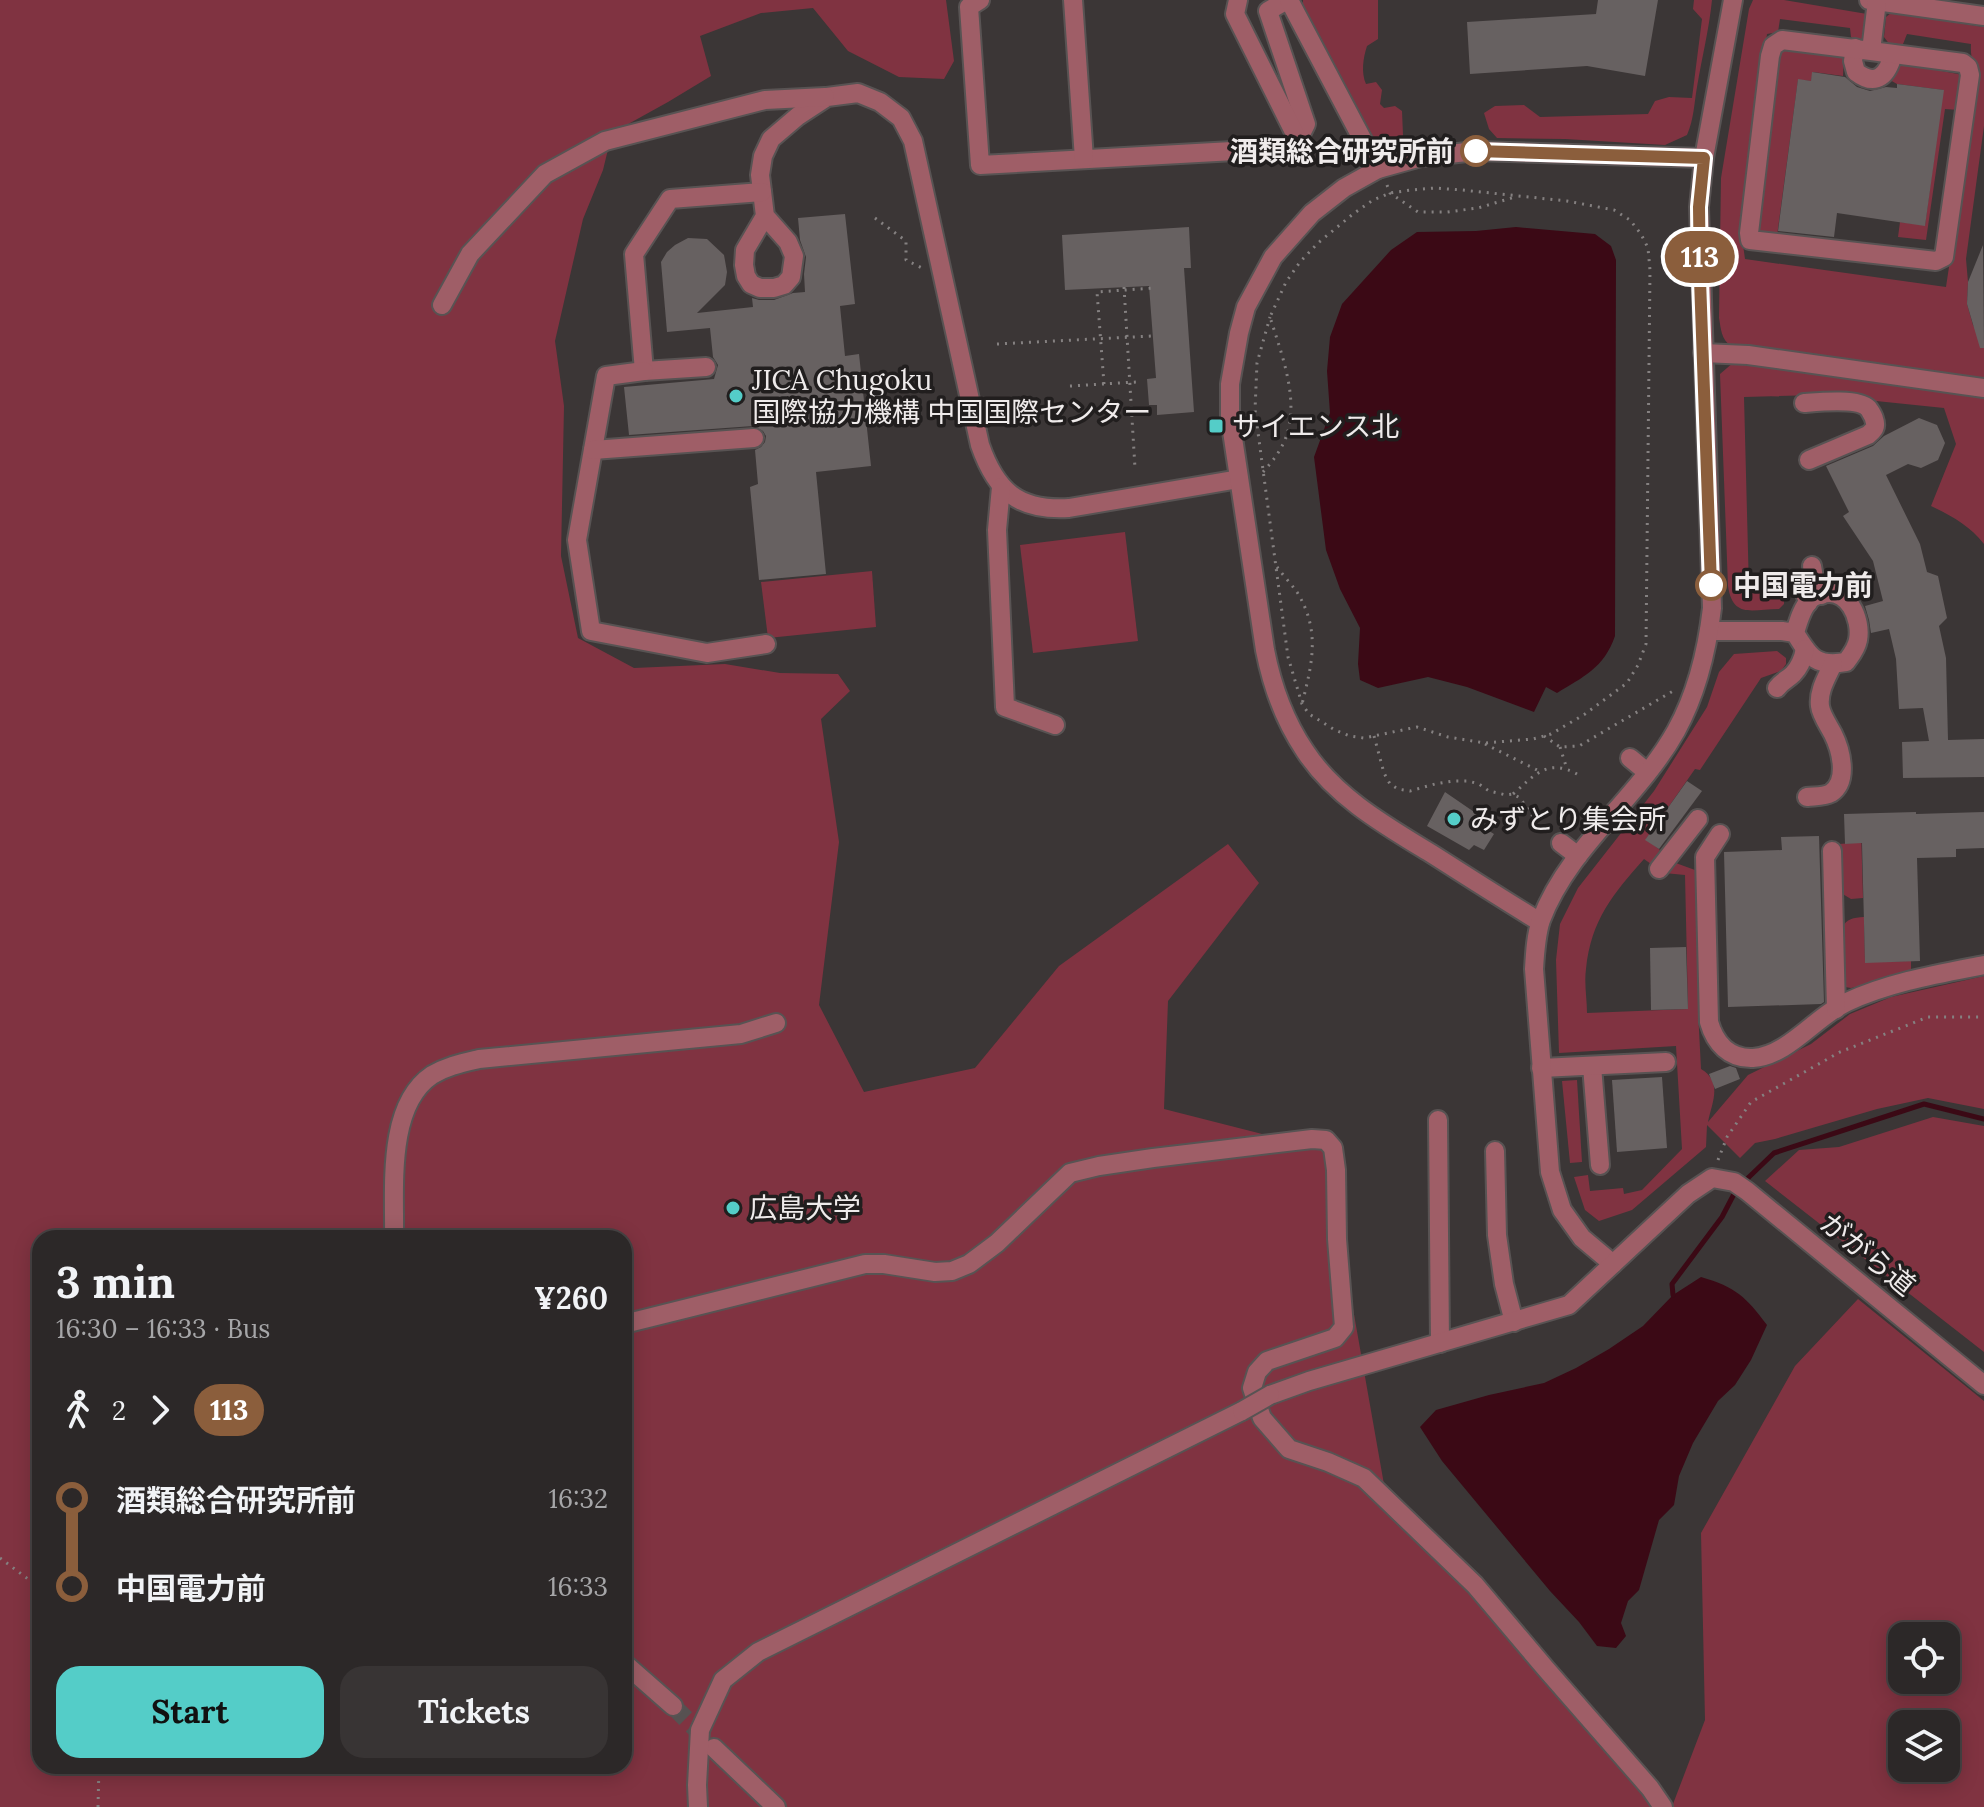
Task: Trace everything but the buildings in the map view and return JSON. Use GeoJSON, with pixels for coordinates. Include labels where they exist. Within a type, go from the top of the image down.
{"type":"FeatureCollection","features":[{"type":"Feature","properties":{"kind":"street"},"geometry":{"type":"LineString","coordinates":[[980,0],[969,7],[980,165],[1288,148],[1298,140],[1306,124],[1268,11],[1288,0],[1382,176]]}},
{"type":"Feature","properties":{"kind":"street"},"geometry":{"type":"LineString","coordinates":[[1073,0],[1084,159]]}},
{"type":"Feature","properties":{"kind":"street"},"geometry":{"type":"LineString","coordinates":[[1238,0],[1235,14],[1298,140]]}},
{"type":"Feature","properties":{"kind":"street"},"geometry":{"type":"LineString","coordinates":[[1613,1264],[1582,1238],[1562,1210],[1550,1172],[1534,969],[1536,946],[1540,922],[1558,884],[1676,732],[1704,659],[1712,608],[1699,207],[1704,158],[1733,0]]}},
{"type":"Feature","properties":{"kind":"street"},"geometry":{"type":"LineString","coordinates":[[1869,0],[1984,16]]}},
{"type":"Feature","properties":{"kind":"street"},"geometry":{"type":"LineString","coordinates":[[1877,1],[1863,50],[1853,61],[1856,72],[1869,79],[1878,78],[1890,67],[1893,54]]}},
{"type":"Feature","properties":{"kind":"street"},"geometry":{"type":"LineString","coordinates":[[1782,40],[1893,54],[1963,63],[1968,67],[1970,75],[1944,257],[1936,261],[1750,240],[1773,46],[1782,40]]}},
{"type":"Feature","properties":{"kind":"street"},"geometry":{"type":"LineString","coordinates":[[442,305],[470,254],[545,174],[605,141],[765,100],[858,93],[880,102],[901,118],[913,141],[980,445],[988,468],[1001,487],[1025,503],[1053,509],[1239,479]]}},
{"type":"Feature","properties":{"kind":"street"},"geometry":{"type":"LineString","coordinates":[[765,216],[760,175],[763,156],[771,139],[827,97]]}},
{"type":"Feature","properties":{"kind":"street"},"geometry":{"type":"LineString","coordinates":[[1540,922],[1375,819],[1335,786],[1306,753],[1281,707],[1271,681],[1230,418],[1234,357],[1246,307],[1273,257],[1312,213],[1344,188],[1382,176],[1421,157],[1476,151],[1704,158]]}},
{"type":"Feature","properties":{"kind":"street"},"geometry":{"type":"LineString","coordinates":[[644,371],[634,254],[670,199],[762,192]]}},
{"type":"Feature","properties":{"kind":"street"},"geometry":{"type":"LineString","coordinates":[[1703,353],[1748,355],[1984,388]]}},
{"type":"Feature","properties":{"kind":"street"},"geometry":{"type":"LineString","coordinates":[[706,367],[606,376],[577,540],[591,631],[707,653],[766,644]]}},
{"type":"Feature","properties":{"kind":"street"},"geometry":{"type":"LineString","coordinates":[[1804,403],[1860,404],[1868,408],[1876,425],[1868,435],[1809,460]]}},
{"type":"Feature","properties":{"kind":"street"},"geometry":{"type":"LineString","coordinates":[[593,450],[754,438]]}},
{"type":"Feature","properties":{"kind":"street"},"geometry":{"type":"LineString","coordinates":[[1001,487],[997,530],[1005,707],[1055,725]]}},
{"type":"Feature","properties":{"kind":"street"},"geometry":{"type":"LineString","coordinates":[[1812,566],[1814,599]]}},
{"type":"Feature","properties":{"kind":"street"},"geometry":{"type":"LineString","coordinates":[[1769,581],[1796,582],[1814,599]]}},
{"type":"Feature","properties":{"kind":"street"},"geometry":{"type":"LineString","coordinates":[[1709,631],[1795,633],[1817,662],[1833,664],[1846,662],[1854,653],[1859,622],[1854,610],[1841,596],[1828,592],[1814,599],[1803,610],[1795,633]]}},
{"type":"Feature","properties":{"kind":"street"},"geometry":{"type":"LineString","coordinates":[[1777,688],[1803,660],[1805,649]]}},
{"type":"Feature","properties":{"kind":"street"},"geometry":{"type":"LineString","coordinates":[[1807,797],[1828,795],[1841,780],[1841,762],[1835,739],[1818,713],[1822,686],[1833,664]]}},
{"type":"Feature","properties":{"kind":"street"},"geometry":{"type":"LineString","coordinates":[[1630,758],[1647,772]]}},
{"type":"Feature","properties":{"kind":"street"},"geometry":{"type":"LineString","coordinates":[[1659,869],[1698,819],[1705,857],[1709,1022],[1721,1047],[1734,1054],[1750,1058],[1769,1055],[1843,1003],[1872,991],[1984,965]]}},
{"type":"Feature","properties":{"kind":"street"},"geometry":{"type":"LineString","coordinates":[[1705,857],[1720,834]]}},
{"type":"Feature","properties":{"kind":"street"},"geometry":{"type":"LineString","coordinates":[[1561,843],[1578,856]]}},
{"type":"Feature","properties":{"kind":"street"},"geometry":{"type":"LineString","coordinates":[[1832,851],[1836,1009]]}},
{"type":"Feature","properties":{"kind":"street"},"geometry":{"type":"LineString","coordinates":[[394,1230],[394,1174],[402,1119],[408,1100],[433,1075],[453,1065],[479,1059],[741,1034],[776,1023]]}},
{"type":"Feature","properties":{"kind":"street"},"geometry":{"type":"LineString","coordinates":[[1541,1068],[1666,1062]]}},
{"type":"Feature","properties":{"kind":"street"},"geometry":{"type":"LineString","coordinates":[[1592,1066],[1600,1165]]}},
{"type":"Feature","properties":{"kind":"street"},"geometry":{"type":"LineString","coordinates":[[1438,1120],[1440,1343]]}},
{"type":"Feature","properties":{"kind":"street"},"geometry":{"type":"LineString","coordinates":[[632,1322],[865,1264],[952,1271],[969,1264],[997,1243],[1070,1173],[1153,1158],[1312,1139],[1326,1140],[1333,1148],[1336,1170],[1337,1239],[1344,1327],[1335,1338],[1267,1361],[1257,1372],[1252,1388],[1262,1418],[1289,1449],[1364,1478],[1475,1585],[1663,1807]]}},
{"type":"Feature","properties":{"kind":"street"},"geometry":{"type":"LineString","coordinates":[[1495,1151],[1497,1235],[1504,1284],[1514,1322]]}},
{"type":"Feature","properties":{"kind":"street"},"geometry":{"type":"LineString","coordinates":[[698,1807],[700,1730],[723,1680],[758,1652],[1270,1395],[1569,1305],[1688,1194],[1712,1178]]}},
{"type":"Feature","properties":{"kind":"street","name":"ががら道"},"geometry":{"type":"LineString","coordinates":[[1712,1178],[1740,1187],[1984,1385]]}},
{"type":"Feature","properties":{"kind":"street"},"geometry":{"type":"LineString","coordinates":[[632,1670],[673,1706]]}},
{"type":"Feature","properties":{"kind":"street"},"geometry":{"type":"LineString","coordinates":[[714,1748],[776,1807]]}},
{"type":"Feature","properties":{"kind":"path"},"geometry":{"type":"LineString","coordinates":[[1382,176],[1390,193],[1418,212],[1478,208],[1518,196]]}},
{"type":"Feature","properties":{"kind":"path"},"geometry":{"type":"LineString","coordinates":[[1435,188],[1595,205],[1614,210],[1630,220],[1648,248],[1646,644],[1627,683],[1585,714],[1544,736],[1485,743],[1448,737],[1417,727],[1364,738],[1350,736],[1309,714],[1302,704],[1288,657],[1255,410],[1257,363],[1270,317],[1286,282],[1300,262],[1353,214],[1390,193],[1435,188]]}},
{"type":"Feature","properties":{"kind":"path"},"geometry":{"type":"LineString","coordinates":[[875,218],[906,241],[906,260],[929,272]]}},
{"type":"Feature","properties":{"kind":"path"},"geometry":{"type":"LineString","coordinates":[[1104,384],[1097,292],[1154,288]]}},
{"type":"Feature","properties":{"kind":"path"},"geometry":{"type":"LineString","coordinates":[[1124,289],[1133,383],[1135,468]]}},
{"type":"Feature","properties":{"kind":"path"},"geometry":{"type":"LineString","coordinates":[[1263,472],[1282,445],[1288,430],[1290,411],[1285,366],[1270,317]]}},
{"type":"Feature","properties":{"kind":"path"},"geometry":{"type":"LineString","coordinates":[[997,344],[1152,336]]}},
{"type":"Feature","properties":{"kind":"path"},"geometry":{"type":"LineString","coordinates":[[1070,386],[1133,383]]}},
{"type":"Feature","properties":{"kind":"path"},"geometry":{"type":"LineString","coordinates":[[1275,565],[1297,593],[1309,619],[1313,639],[1313,657],[1302,704]]}},
{"type":"Feature","properties":{"kind":"path"},"geometry":{"type":"LineString","coordinates":[[1544,736],[1560,747],[1579,746],[1674,690]]}},
{"type":"Feature","properties":{"kind":"path"},"geometry":{"type":"LineString","coordinates":[[1374,736],[1384,773],[1390,784],[1398,789],[1410,791],[1435,784],[1468,781],[1489,791],[1520,798],[1537,822]]}},
{"type":"Feature","properties":{"kind":"path"},"geometry":{"type":"LineString","coordinates":[[1485,743],[1539,771]]}},
{"type":"Feature","properties":{"kind":"path"},"geometry":{"type":"LineString","coordinates":[[1560,747],[1566,768]]}},
{"type":"Feature","properties":{"kind":"path"},"geometry":{"type":"LineString","coordinates":[[1513,794],[1539,771],[1554,766],[1577,774]]}},
{"type":"Feature","properties":{"kind":"path"},"geometry":{"type":"LineString","coordinates":[[1712,1178],[1727,1137],[1751,1102],[1784,1082],[1840,1052],[1928,1017],[1984,1017]]}},
{"type":"Feature","properties":{"kind":"path"},"geometry":{"type":"LineString","coordinates":[[0,1558],[32,1582]]}},
{"type":"Feature","properties":{"kind":"path"},"geometry":{"type":"LineString","coordinates":[[98,1807],[99,1774]]}},
{"type":"Feature","properties":{"kind":"shaded area","name":"広島大学"},"geometry":{"type":"Polygon","coordinates":[[[0,0],[946,0],[954,61],[944,79],[899,77],[848,51],[813,8],[761,13],[700,36],[711,76],[612,133],[603,170],[583,219],[555,341],[564,406],[561,556],[578,638],[634,668],[725,664],[780,673],[838,674],[850,691],[821,719],[839,842],[819,1005],[864,1092],[975,1068],[1059,966],[1228,844],[1259,883],[1168,1001],[1164,1109],[1325,1150],[1385,1490],[1673,1804],[1705,1720],[1701,1533],[1795,1366],[1858,1299],[1984,1401],[1984,1807],[0,1807],[0,0]]]}},
{"type":"Feature","properties":{"kind":"shaded area"},"geometry":{"type":"Polygon","coordinates":[[[1303,0],[1378,0],[1378,39],[1367,46],[1363,75],[1366,84],[1376,82],[1382,90],[1380,104],[1384,108],[1395,106],[1402,111],[1403,135],[1399,144],[1379,148],[1303,0]]]}},
{"type":"Feature","properties":{"kind":"shaded area"},"geometry":{"type":"Polygon","coordinates":[[[1694,0],[1712,0],[1687,135],[1665,145],[1497,138],[1489,129],[1484,113],[1495,106],[1524,105],[1540,117],[1648,114],[1655,101],[1669,97],[1692,98],[1702,19],[1693,9],[1694,0]]]}},
{"type":"Feature","properties":{"kind":"shaded area"},"geometry":{"type":"Polygon","coordinates":[[[1753,0],[1784,0],[1867,14],[1866,34],[1857,41],[1851,37],[1850,28],[1780,19],[1778,32],[1767,34],[1741,230],[1745,259],[1946,287],[1977,79],[1971,44],[1907,34],[1901,46],[1893,49],[1884,37],[1886,17],[1891,13],[1984,27],[1984,126],[1966,259],[1967,304],[1973,325],[1984,341],[1984,380],[1731,346],[1725,340],[1719,318],[1721,178],[1753,0]]]}},
{"type":"Feature","properties":{"kind":"shaded area"},"geometry":{"type":"Polygon","coordinates":[[[1783,48],[1844,55],[1843,76],[1813,72],[1811,81],[1798,80],[1777,236],[1755,233],[1775,55],[1783,48]]]}},
{"type":"Feature","properties":{"kind":"shaded area"},"geometry":{"type":"Polygon","coordinates":[[[1898,63],[1963,77],[1959,110],[1945,109],[1926,240],[1898,237],[1900,222],[1925,225],[1943,90],[1897,84],[1890,80],[1898,63]]]}},
{"type":"Feature","properties":{"kind":"shaded area"},"geometry":{"type":"Polygon","coordinates":[[[1516,227],[1595,234],[1611,246],[1616,260],[1615,636],[1599,664],[1584,676],[1557,693],[1546,687],[1534,712],[1467,687],[1428,677],[1378,688],[1360,680],[1360,628],[1340,589],[1326,550],[1314,457],[1330,413],[1327,371],[1330,337],[1342,304],[1391,250],[1417,232],[1516,227]]]}},
{"type":"Feature","properties":{"kind":"shaded area"},"geometry":{"type":"Polygon","coordinates":[[[1734,362],[1984,398],[1984,544],[1960,522],[1931,506],[1956,444],[1944,408],[1818,395],[1744,397],[1749,590],[1779,591],[1784,596],[1784,604],[1779,609],[1739,608],[1734,604],[1728,586],[1720,374],[1734,362]]]}},
{"type":"Feature","properties":{"kind":"shaded area"},"geometry":{"type":"Polygon","coordinates":[[[1125,532],[1138,641],[1033,653],[1020,545],[1125,532]]]}},
{"type":"Feature","properties":{"kind":"shaded area"},"geometry":{"type":"Polygon","coordinates":[[[872,571],[876,627],[768,638],[761,582],[872,571]]]}},
{"type":"Feature","properties":{"kind":"shaded area"},"geometry":{"type":"Polygon","coordinates":[[[1777,651],[1786,658],[1786,664],[1781,671],[1761,678],[1700,770],[1695,769],[1646,839],[1660,850],[1651,864],[1644,859],[1598,922],[1585,980],[1587,1013],[1688,1009],[1685,875],[1664,873],[1673,862],[1695,870],[1698,880],[1701,1069],[1708,1074],[1714,1086],[1708,1122],[1748,1075],[1811,1044],[1850,1014],[1891,997],[1984,976],[1984,1109],[1928,1098],[1755,1143],[1740,1158],[1707,1125],[1706,1147],[1632,1210],[1599,1221],[1585,1210],[1574,1177],[1588,1175],[1590,1191],[1623,1188],[1624,1194],[1642,1190],[1682,1149],[1676,1046],[1559,1053],[1556,960],[1560,924],[1578,888],[1654,791],[1707,707],[1719,672],[1734,654],[1777,651]]]}},
{"type":"Feature","properties":{"kind":"shaded area"},"geometry":{"type":"Polygon","coordinates":[[[1861,830],[1863,898],[1851,899],[1841,893],[1839,886],[1839,844],[1853,843],[1861,830]]]}},
{"type":"Feature","properties":{"kind":"shaded area"},"geometry":{"type":"Polygon","coordinates":[[[1864,917],[1865,962],[1911,961],[1911,974],[1845,987],[1842,982],[1842,928],[1851,919],[1864,917]]]}},
{"type":"Feature","properties":{"kind":"shaded area"},"geometry":{"type":"Polygon","coordinates":[[[1577,1080],[1582,1162],[1570,1163],[1562,1081],[1577,1080]]]}},
{"type":"Feature","properties":{"kind":"shaded area"},"geometry":{"type":"Polygon","coordinates":[[[1933,1117],[1984,1126],[1984,1352],[1765,1181],[1799,1150],[1839,1147],[1933,1117]]]}},
{"type":"Feature","properties":{"kind":"shaded area"},"geometry":{"type":"Polygon","coordinates":[[[1701,1277],[1739,1294],[1767,1325],[1751,1360],[1735,1385],[1718,1401],[1693,1443],[1679,1476],[1674,1505],[1659,1520],[1639,1590],[1628,1601],[1621,1623],[1626,1636],[1616,1648],[1597,1646],[1442,1461],[1420,1427],[1436,1410],[1544,1383],[1576,1368],[1643,1326],[1673,1295],[1701,1277]]]}},
{"type":"Feature","properties":{"kind":"waterway"},"geometry":{"type":"LineString","coordinates":[[1673,1295],[1672,1284],[1722,1217],[1734,1194],[1774,1153],[1924,1104],[1984,1119]]}},
{"type":"Feature","properties":{"kind":"tunnel"},"geometry":{"type":"LineString","coordinates":[[673,1706],[708,1741]]}},
{"type":"Feature","properties":{"kind":"bus line","name":"113"},"geometry":{"type":"LineString","coordinates":[[1476,151],[1704,158],[1699,207],[1700,280],[1711,585]]}},
{"type":"Feature","properties":{"kind":"place","name":"酒類総合研究所前"},"geometry":{"type":"Point","coordinates":[1476,151]}},
{"type":"Feature","properties":{"kind":"place","name":"JICA Chugoku 国際協力機構 中国国際センター"},"geometry":{"type":"Point","coordinates":[736,396]}},
{"type":"Feature","properties":{"kind":"place","name":"サイエンス北"},"geometry":{"type":"Point","coordinates":[1216,426]}},
{"type":"Feature","properties":{"kind":"place","name":"中国電力前"},"geometry":{"type":"Point","coordinates":[1711,585]}},
{"type":"Feature","properties":{"kind":"place","name":"みずとり集会所"},"geometry":{"type":"Point","coordinates":[1454,819]}},
{"type":"Feature","properties":{"kind":"place","name":"広島大学"},"geometry":{"type":"Point","coordinates":[733,1208]}}]}
